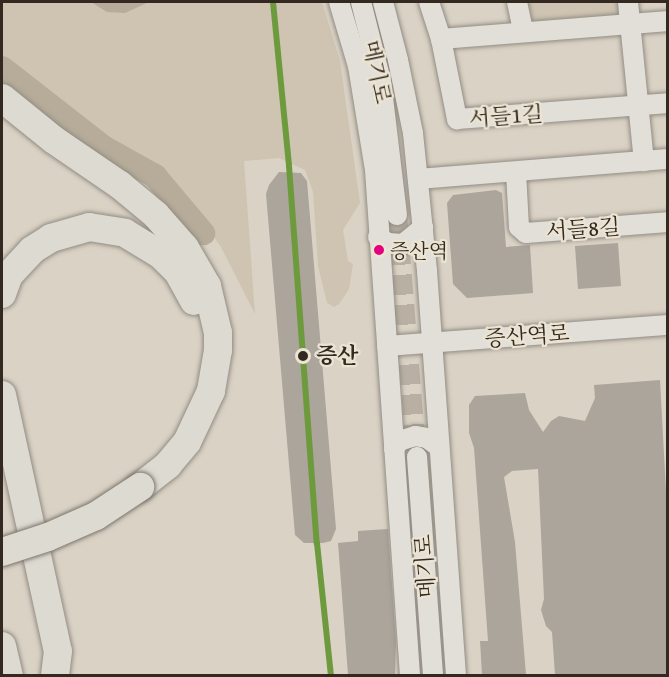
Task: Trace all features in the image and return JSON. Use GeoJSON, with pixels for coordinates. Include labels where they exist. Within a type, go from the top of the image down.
{"type":"FeatureCollection","features":[{"type":"Feature","properties":{"kind":"highway"},"geometry":{"type":"LineString","coordinates":[[2,98],[54,140],[120,185],[156,215],[185,248],[207,286],[218,333],[218,350],[211,391],[187,442],[168,465],[40,522],[2,535]]}},
{"type":"Feature","properties":{"kind":"highway"},"geometry":{"type":"LineString","coordinates":[[2,294],[9,275],[32,250],[51,238],[89,227],[110,229],[141,241],[161,255],[178,272],[195,303],[200,330],[198,366],[192,390],[174,431],[135,480],[96,516],[48,537],[2,552]]}},
{"type":"Feature","properties":{"kind":"highway"},"geometry":{"type":"LineString","coordinates":[[2,395],[58,651],[54,675]]}},
{"type":"Feature","properties":{"kind":"highway"},"geometry":{"type":"LineString","coordinates":[[2,455],[54,675]]}},
{"type":"Feature","properties":{"kind":"highway"},"geometry":{"type":"LineString","coordinates":[[2,646],[9,675]]}},
{"type":"Feature","properties":{"kind":"street"},"geometry":{"type":"LineString","coordinates":[[339,2],[358,66],[375,170],[410,675]]}},
{"type":"Feature","properties":{"kind":"street","name":"메기로"},"geometry":{"type":"LineString","coordinates":[[361,2],[381,81],[397,215]]}},
{"type":"Feature","properties":{"kind":"street"},"geometry":{"type":"LineString","coordinates":[[383,2],[413,133],[418,178],[456,675]]}},
{"type":"Feature","properties":{"kind":"street","name":"서들1길"},"geometry":{"type":"LineString","coordinates":[[429,2],[441,39],[457,119],[668,103]]}},
{"type":"Feature","properties":{"kind":"street"},"geometry":{"type":"LineString","coordinates":[[517,2],[523,31]]}},
{"type":"Feature","properties":{"kind":"street"},"geometry":{"type":"LineString","coordinates":[[628,2],[644,161]]}},
{"type":"Feature","properties":{"kind":"street"},"geometry":{"type":"LineString","coordinates":[[441,39],[668,21]]}},
{"type":"Feature","properties":{"kind":"street"},"geometry":{"type":"LineString","coordinates":[[418,178],[668,159]]}},
{"type":"Feature","properties":{"kind":"street","name":"서들8길"},"geometry":{"type":"LineString","coordinates":[[516,172],[519,227],[526,233],[668,222]]}},
{"type":"Feature","properties":{"kind":"street"},"geometry":{"type":"LineString","coordinates":[[378,237],[388,243],[403,244],[423,228]]}},
{"type":"Feature","properties":{"kind":"street","name":"증산역로"},"geometry":{"type":"LineString","coordinates":[[387,346],[668,325]]}},
{"type":"Feature","properties":{"kind":"street"},"geometry":{"type":"LineString","coordinates":[[394,449],[399,441],[415,436],[427,438],[439,447]]}},
{"type":"Feature","properties":{"kind":"street","name":"메기로"},"geometry":{"type":"LineString","coordinates":[[417,458],[434,675]]}},
{"type":"Feature","properties":{"kind":"shaded area"},"geometry":{"type":"Polygon","coordinates":[[[2,2],[322,2],[340,61],[360,203],[343,230],[348,261],[353,264],[349,289],[339,304],[334,307],[327,303],[318,266],[313,192],[305,170],[279,158],[244,161],[255,314],[221,247],[201,218],[155,167],[94,131],[2,59],[2,2]]]}},
{"type":"Feature","properties":{"kind":"shaded area"},"geometry":{"type":"Polygon","coordinates":[[[91,2],[149,2],[125,13],[107,12],[91,2]]]}},
{"type":"Feature","properties":{"kind":"shaded area"},"geometry":{"type":"Polygon","coordinates":[[[524,2],[619,2],[620,9],[614,18],[538,25],[528,19],[524,2]]]}},
{"type":"Feature","properties":{"kind":"building"},"geometry":{"type":"Polygon","coordinates":[[[279,172],[301,173],[307,181],[336,529],[331,541],[323,543],[304,543],[295,535],[266,194],[269,185],[279,172]]]}},
{"type":"Feature","properties":{"kind":"building"},"geometry":{"type":"Polygon","coordinates":[[[496,190],[502,193],[506,247],[530,245],[533,293],[467,298],[453,284],[447,203],[453,195],[496,190]]]}},
{"type":"Feature","properties":{"kind":"building"},"geometry":{"type":"Polygon","coordinates":[[[618,243],[621,286],[578,289],[575,246],[618,243]]]}},
{"type":"Feature","properties":{"kind":"building"},"geometry":{"type":"Polygon","coordinates":[[[660,380],[668,528],[668,675],[555,675],[552,632],[546,626],[541,610],[544,599],[538,469],[512,471],[504,477],[515,542],[526,675],[482,675],[480,641],[488,641],[474,448],[469,433],[469,405],[475,396],[525,393],[529,410],[543,432],[551,421],[559,416],[585,421],[595,398],[594,385],[660,380]]]}},
{"type":"Feature","properties":{"kind":"building"},"geometry":{"type":"Polygon","coordinates":[[[388,529],[396,641],[395,675],[348,675],[338,543],[358,541],[358,531],[388,529]]]}},
{"type":"Feature","properties":{"kind":"waterway"},"geometry":{"type":"LineString","coordinates":[[2,68],[103,147],[155,176],[203,233]]}},
{"type":"Feature","properties":{"kind":"tunnel"},"geometry":{"type":"LineString","coordinates":[[397,215],[416,452]]}},
{"type":"Feature","properties":{"kind":"transit line"},"geometry":{"type":"LineString","coordinates":[[273,2],[289,166],[317,543],[331,676]]}},
{"type":"Feature","properties":{"kind":"place","name":"증산역"},"geometry":{"type":"Point","coordinates":[379,250]}},
{"type":"Feature","properties":{"kind":"place","name":"증산"},"geometry":{"type":"Point","coordinates":[303,356]}}]}
